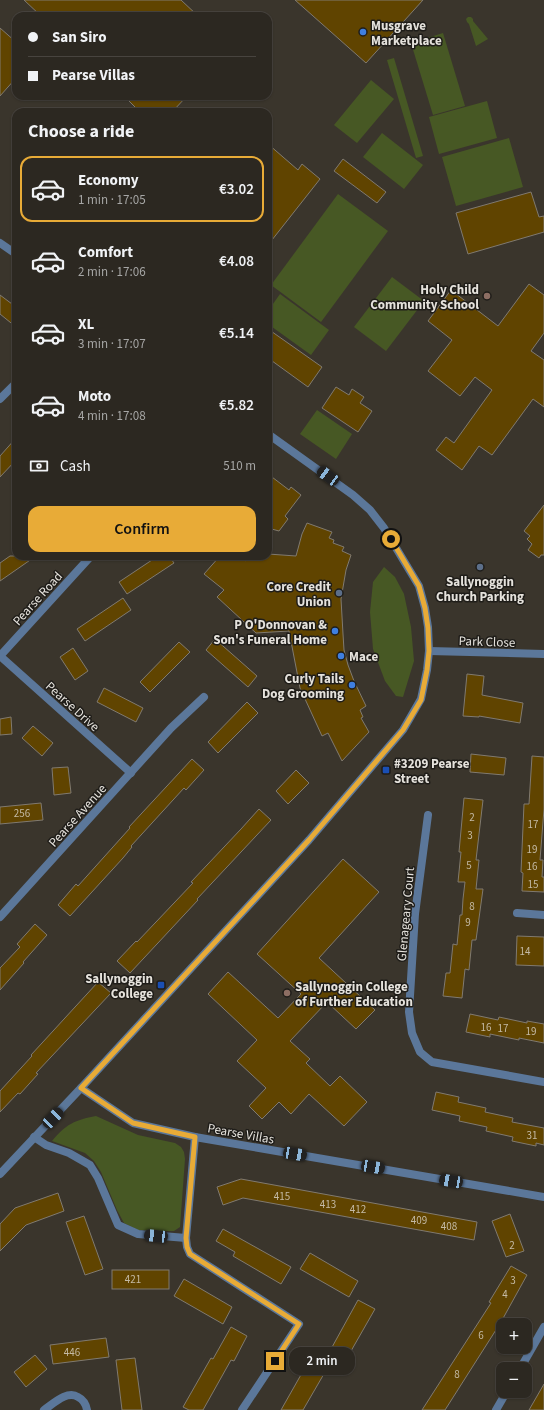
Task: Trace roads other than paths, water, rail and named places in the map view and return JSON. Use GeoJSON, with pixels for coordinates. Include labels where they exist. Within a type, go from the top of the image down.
{"type":"FeatureCollection","features":[{"type":"Feature","properties":{"kind":"street"},"geometry":{"type":"LineString","coordinates":[[0,243],[12,251]]}},
{"type":"Feature","properties":{"kind":"street"},"geometry":{"type":"LineString","coordinates":[[0,399],[12,386]]}},
{"type":"Feature","properties":{"kind":"street"},"geometry":{"type":"LineString","coordinates":[[0,1174],[309,840],[403,730],[421,700],[429,651],[425,608],[419,586],[384,528],[370,510],[353,494],[272,437]]}},
{"type":"Feature","properties":{"kind":"street","name":"Pearse Road"},"geometry":{"type":"LineString","coordinates":[[0,656],[87,560]]}},
{"type":"Feature","properties":{"kind":"street","name":"Park Close"},"geometry":{"type":"LineString","coordinates":[[429,651],[544,654]]}},
{"type":"Feature","properties":{"kind":"street","name":"Pearse Drive"},"geometry":{"type":"LineString","coordinates":[[0,656],[131,773]]}},
{"type":"Feature","properties":{"kind":"street","name":"Pearse Avenue"},"geometry":{"type":"LineString","coordinates":[[0,917],[171,728],[204,697]]}},
{"type":"Feature","properties":{"kind":"street","name":"Glenageary Court"},"geometry":{"type":"LineString","coordinates":[[428,815],[415,914],[409,1012],[412,1033],[420,1052],[432,1062],[544,1082]]}},
{"type":"Feature","properties":{"kind":"street"},"geometry":{"type":"LineString","coordinates":[[517,913],[544,915]]}},
{"type":"Feature","properties":{"kind":"street","name":"Pearse Villas"},"geometry":{"type":"LineString","coordinates":[[81,1088],[133,1123],[195,1137],[544,1197]]}},
{"type":"Feature","properties":{"kind":"street","name":"Pearse Villas"},"geometry":{"type":"LineString","coordinates":[[195,1137],[186,1238],[187,1247],[190,1254],[299,1324],[242,1410]]}},
{"type":"Feature","properties":{"kind":"street"},"geometry":{"type":"LineString","coordinates":[[34,1138],[46,1146],[69,1153],[90,1165],[98,1178],[118,1225],[138,1234],[186,1238]]}},
{"type":"Feature","properties":{"kind":"street"},"geometry":{"type":"LineString","coordinates":[[524,1362],[544,1327]]}},
{"type":"Feature","properties":{"kind":"street"},"geometry":{"type":"LineString","coordinates":[[44,1410],[64,1396],[75,1395],[83,1400],[87,1410]]}},
{"type":"Feature","properties":{"kind":"street"},"geometry":{"type":"LineString","coordinates":[[496,1410],[503,1398]]}},
{"type":"Feature","properties":{"kind":"place","name":"Musgrave Marketplace"},"geometry":{"type":"Point","coordinates":[363,32]}},
{"type":"Feature","properties":{"kind":"place","name":"Holy Child Community School"},"geometry":{"type":"Point","coordinates":[487,296]}},
{"type":"Feature","properties":{"kind":"place","name":"Sallynoggin Church Parking"},"geometry":{"type":"Point","coordinates":[480,567]}},
{"type":"Feature","properties":{"kind":"place","name":"Core Credit Union"},"geometry":{"type":"Point","coordinates":[339,593]}},
{"type":"Feature","properties":{"kind":"place","name":"P O'Donnovan & Son's Funeral Home"},"geometry":{"type":"Point","coordinates":[335,631]}},
{"type":"Feature","properties":{"kind":"place","name":"Mace"},"geometry":{"type":"Point","coordinates":[341,656]}},
{"type":"Feature","properties":{"kind":"place","name":"Curly Tails Dog Grooming"},"geometry":{"type":"Point","coordinates":[352,685]}},
{"type":"Feature","properties":{"kind":"place","name":"#3209 Pearse Street"},"geometry":{"type":"Point","coordinates":[386,770]}},
{"type":"Feature","properties":{"kind":"place","name":"Sallynoggin College"},"geometry":{"type":"Point","coordinates":[161,985]}},
{"type":"Feature","properties":{"kind":"place","name":"Sallynoggin College of Further Education"},"geometry":{"type":"Point","coordinates":[287,993]}}]}
